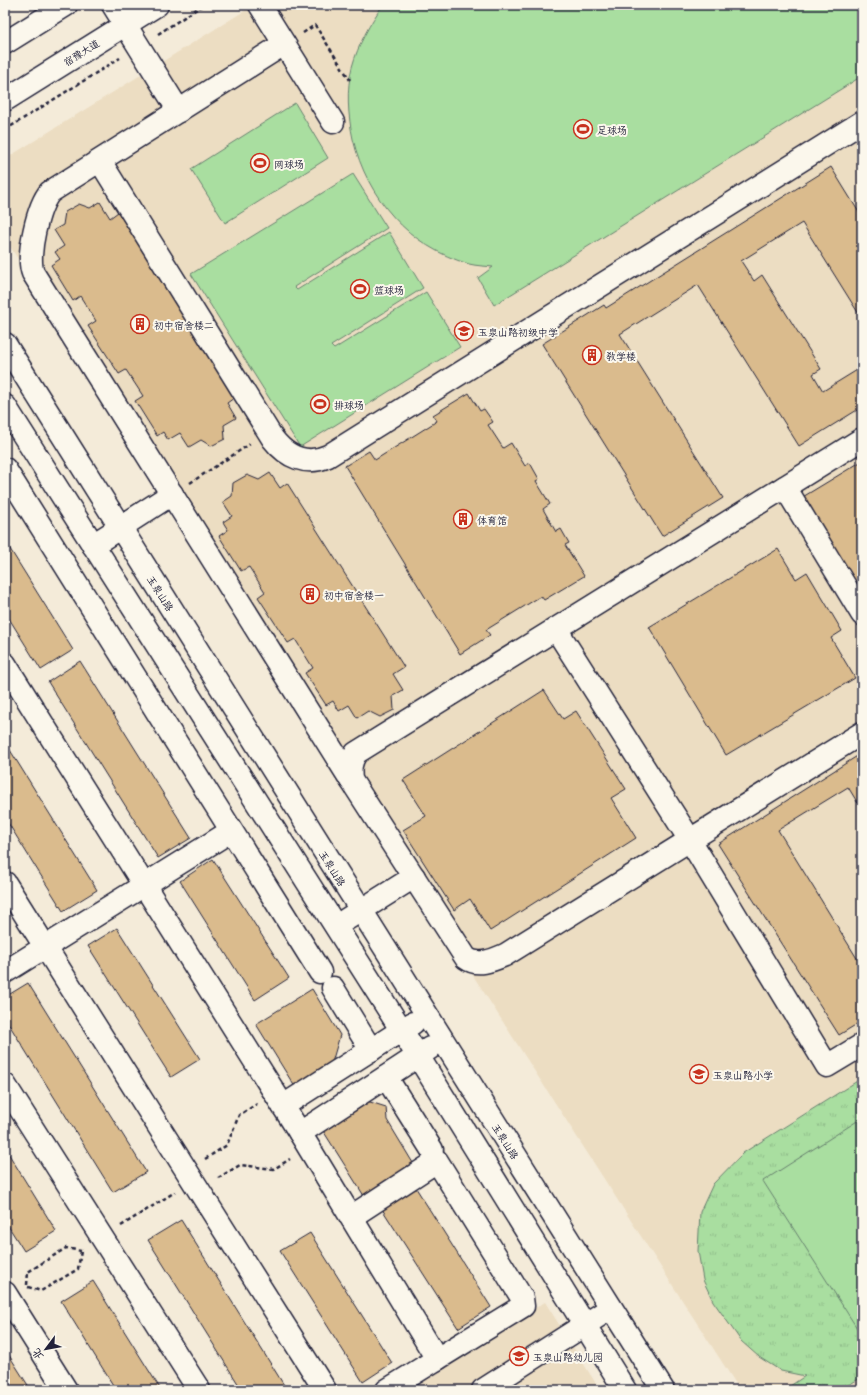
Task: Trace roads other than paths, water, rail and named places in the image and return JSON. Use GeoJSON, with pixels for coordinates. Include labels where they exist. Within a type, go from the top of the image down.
{"type":"FeatureCollection","features":[{"type":"Feature","properties":{"kind":"street"},"geometry":{"type":"LineString","coordinates":[[5,43],[66,5]]}},
{"type":"Feature","properties":{"kind":"street"},"geometry":{"type":"LineString","coordinates":[[113,5],[179,111]]}},
{"type":"Feature","properties":{"kind":"street","name":"宿豫大道"},"geometry":{"type":"LineString","coordinates":[[5,100],[157,5]]}},
{"type":"Feature","properties":{"kind":"street"},"geometry":{"type":"LineString","coordinates":[[260,5],[333,122]]}},
{"type":"Feature","properties":{"kind":"street"},"geometry":{"type":"LineString","coordinates":[[284,44],[50,192],[44,199],[30,260],[30,267],[351,780],[466,958],[471,962],[488,962],[505,955],[862,734]]}},
{"type":"Feature","properties":{"kind":"street"},"geometry":{"type":"LineString","coordinates":[[100,161],[269,432],[284,451],[298,458],[315,460],[328,456],[860,128]]}},
{"type":"Feature","properties":{"kind":"street","name":"玉泉山路"},"geometry":{"type":"LineString","coordinates":[[5,344],[663,1390]]}},
{"type":"Feature","properties":{"kind":"street"},"geometry":{"type":"LineString","coordinates":[[5,406],[418,1056],[625,1390]]}},
{"type":"Feature","properties":{"kind":"street"},"geometry":{"type":"LineString","coordinates":[[351,780],[350,762],[356,753],[862,439]]}},
{"type":"Feature","properties":{"kind":"street"},"geometry":{"type":"LineString","coordinates":[[5,469],[231,831],[371,1050]]}},
{"type":"Feature","properties":{"kind":"street"},"geometry":{"type":"LineString","coordinates":[[784,487],[862,614]]}},
{"type":"Feature","properties":{"kind":"street"},"geometry":{"type":"LineString","coordinates":[[93,545],[172,494]]}},
{"type":"Feature","properties":{"kind":"street"},"geometry":{"type":"LineString","coordinates":[[556,629],[690,840],[827,1066],[862,1045]]}},
{"type":"Feature","properties":{"kind":"street"},"geometry":{"type":"LineString","coordinates":[[5,664],[304,1140],[437,1359]]}},
{"type":"Feature","properties":{"kind":"street"},"geometry":{"type":"LineString","coordinates":[[5,972],[231,831]]}},
{"type":"Feature","properties":{"kind":"street"},"geometry":{"type":"LineString","coordinates":[[335,926],[414,877]]}},
{"type":"Feature","properties":{"kind":"street"},"geometry":{"type":"LineString","coordinates":[[5,883],[45,947],[200,1176],[325,1390]]}},
{"type":"Feature","properties":{"kind":"street"},"geometry":{"type":"LineString","coordinates":[[279,1100],[371,1050],[426,1015]]}},
{"type":"Feature","properties":{"kind":"street"},"geometry":{"type":"LineString","coordinates":[[304,1140],[386,1077],[442,1040]]}},
{"type":"Feature","properties":{"kind":"street"},"geometry":{"type":"LineString","coordinates":[[386,1077],[432,1150]]}},
{"type":"Feature","properties":{"kind":"street"},"geometry":{"type":"LineString","coordinates":[[5,1085],[199,1390]]}},
{"type":"Feature","properties":{"kind":"street"},"geometry":{"type":"LineString","coordinates":[[351,1217],[437,1162],[522,1298],[523,1306],[387,1390]]}},
{"type":"Feature","properties":{"kind":"street"},"geometry":{"type":"LineString","coordinates":[[5,1293],[66,1390]]}},
{"type":"Feature","properties":{"kind":"street"},"geometry":{"type":"LineString","coordinates":[[495,1387],[612,1308]]}},
{"type":"Feature","properties":{"kind":"place","name":"足球场"},"geometry":{"type":"Point","coordinates":[583,129]}},
{"type":"Feature","properties":{"kind":"place","name":"网球场"},"geometry":{"type":"Point","coordinates":[260,163]}},
{"type":"Feature","properties":{"kind":"place","name":"篮球场"},"geometry":{"type":"Point","coordinates":[360,289]}},
{"type":"Feature","properties":{"kind":"place","name":"初中宿舍楼二"},"geometry":{"type":"Point","coordinates":[140,324]}},
{"type":"Feature","properties":{"kind":"place","name":"玉泉山路初级中学"},"geometry":{"type":"Point","coordinates":[464,331]}},
{"type":"Feature","properties":{"kind":"place","name":"教学楼"},"geometry":{"type":"Point","coordinates":[592,355]}},
{"type":"Feature","properties":{"kind":"place","name":"排球场"},"geometry":{"type":"Point","coordinates":[320,404]}},
{"type":"Feature","properties":{"kind":"place","name":"体育馆"},"geometry":{"type":"Point","coordinates":[463,519]}},
{"type":"Feature","properties":{"kind":"place","name":"初中宿舍楼一"},"geometry":{"type":"Point","coordinates":[310,594]}},
{"type":"Feature","properties":{"kind":"place","name":"玉泉山路小学"},"geometry":{"type":"Point","coordinates":[699,1074]}},
{"type":"Feature","properties":{"kind":"place","name":"玉泉山路幼儿园"},"geometry":{"type":"Point","coordinates":[519,1356]}}]}
